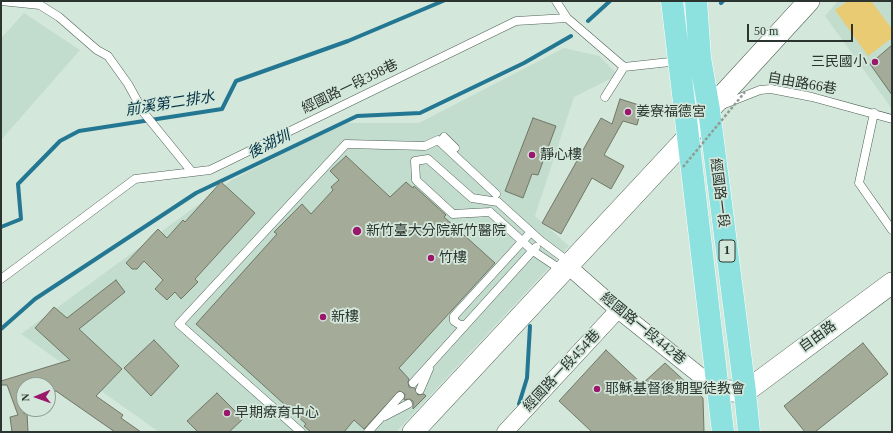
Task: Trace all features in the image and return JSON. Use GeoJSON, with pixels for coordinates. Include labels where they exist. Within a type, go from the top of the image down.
{"type":"FeatureCollection","features":[{"type":"Feature","properties":{"kind":"main road","name":"經國路一段"},"geometry":{"type":"LineString","coordinates":[[672,1],[689,60],[709,110],[749,432]]}},
{"type":"Feature","properties":{"kind":"main road","name":"經國路一段"},"geometry":{"type":"LineString","coordinates":[[696,1],[689,60],[687,138],[722,432]]}},
{"type":"Feature","properties":{"kind":"street"},"geometry":{"type":"LineString","coordinates":[[413,432],[687,138],[709,110],[809,1]]}},
{"type":"Feature","properties":{"kind":"street","name":"經國路一段442巷"},"geometry":{"type":"LineString","coordinates":[[568,266],[618,310],[718,390]]}},
{"type":"Feature","properties":{"kind":"street","name":"自由路"},"geometry":{"type":"LineString","coordinates":[[745,392],[892,283]]}},
{"type":"Feature","properties":{"kind":"street","name":"經國路一段454巷"},"geometry":{"type":"LineString","coordinates":[[505,432],[618,310]]}},
{"type":"Feature","properties":{"kind":"street"},"geometry":{"type":"LineString","coordinates":[[718,390],[745,392]]}},
{"type":"Feature","properties":{"kind":"lane"},"geometry":{"type":"LineString","coordinates":[[1,1],[40,5],[59,17],[97,50],[108,56],[128,84],[144,113],[155,124],[192,172]]}},
{"type":"Feature","properties":{"kind":"lane"},"geometry":{"type":"LineString","coordinates":[[556,1],[567,18],[624,67],[689,60]]}},
{"type":"Feature","properties":{"kind":"lane","name":"經國路一段398巷"},"geometry":{"type":"LineString","coordinates":[[1,279],[135,179],[210,170],[516,21],[567,18]]}},
{"type":"Feature","properties":{"kind":"lane"},"geometry":{"type":"LineString","coordinates":[[605,97],[624,67]]}},
{"type":"Feature","properties":{"kind":"lane","name":"自由路66巷"},"geometry":{"type":"LineString","coordinates":[[709,110],[760,90],[772,89],[812,97],[892,119]]}},
{"type":"Feature","properties":{"kind":"lane"},"geometry":{"type":"LineString","coordinates":[[874,113],[859,183],[892,230]]}},
{"type":"Feature","properties":{"kind":"lane"},"geometry":{"type":"LineString","coordinates":[[444,137],[494,186],[497,198],[490,212],[452,214],[416,180],[415,161],[428,159],[472,198],[497,198]]}},
{"type":"Feature","properties":{"kind":"lane"},"geometry":{"type":"LineString","coordinates":[[301,432],[179,324],[346,144],[425,146],[438,140],[497,198]]}},
{"type":"Feature","properties":{"kind":"lane","name":"經國路一段442巷"},"geometry":{"type":"LineString","coordinates":[[490,212],[532,251],[557,267],[568,266],[565,259],[541,241],[497,198]]}},
{"type":"Feature","properties":{"kind":"lane"},"geometry":{"type":"LineString","coordinates":[[465,325],[460,325],[454,321],[454,316],[531,232]]}},
{"type":"Feature","properties":{"kind":"lane"},"geometry":{"type":"LineString","coordinates":[[413,383],[541,241]]}},
{"type":"Feature","properties":{"kind":"lane"},"geometry":{"type":"LineString","coordinates":[[420,390],[432,362]]}},
{"type":"Feature","properties":{"kind":"lane"},"geometry":{"type":"LineString","coordinates":[[368,432],[400,396]]}},
{"type":"Feature","properties":{"kind":"lane"},"geometry":{"type":"LineString","coordinates":[[379,420],[408,404]]}},
{"type":"Feature","properties":{"kind":"path"},"geometry":{"type":"LineString","coordinates":[[683,167],[745,92]]}},
{"type":"Feature","properties":{"kind":"shaded area","name":"三民國小"},"geometry":{"type":"Polygon","coordinates":[[[838,1],[892,1],[892,109],[825,16],[838,1]]]}},
{"type":"Feature","properties":{"kind":"shaded area"},"geometry":{"type":"Polygon","coordinates":[[[848,1],[871,1],[892,29],[892,38],[868,56],[835,10],[848,1]]]}},
{"type":"Feature","properties":{"kind":"shaded area"},"geometry":{"type":"Polygon","coordinates":[[[24,13],[80,50],[1,140],[1,38],[24,13]]]}},
{"type":"Feature","properties":{"kind":"shaded area","name":"新竹臺大分院新竹醫院"},"geometry":{"type":"Polygon","coordinates":[[[564,48],[599,56],[618,75],[574,97],[535,216],[569,246],[396,432],[159,432],[21,334],[232,180],[344,123],[419,123],[564,48]]]}},
{"type":"Feature","properties":{"kind":"building"},"geometry":{"type":"Polygon","coordinates":[[[892,45],[892,95],[870,64],[892,45]]]}},
{"type":"Feature","properties":{"kind":"building"},"geometry":{"type":"Polygon","coordinates":[[[620,99],[642,106],[637,125],[623,121],[604,155],[624,166],[611,189],[592,178],[561,234],[542,223],[601,118],[612,124],[620,99]]]}},
{"type":"Feature","properties":{"kind":"building","name":"靜心樓"},"geometry":{"type":"Polygon","coordinates":[[[533,118],[556,126],[538,175],[532,174],[523,198],[505,191],[533,118]]]}},
{"type":"Feature","properties":{"kind":"building"},"geometry":{"type":"Polygon","coordinates":[[[346,156],[390,197],[406,182],[413,188],[414,186],[446,215],[444,217],[495,263],[399,368],[409,379],[409,387],[415,388],[418,395],[424,394],[426,396],[413,409],[413,401],[409,399],[404,400],[405,394],[399,391],[364,429],[354,420],[344,432],[311,432],[304,426],[306,424],[196,324],[277,234],[274,232],[302,204],[311,214],[333,190],[331,187],[339,180],[330,171],[346,156]]]}},
{"type":"Feature","properties":{"kind":"building"},"geometry":{"type":"Polygon","coordinates":[[[221,182],[255,213],[195,279],[198,282],[181,299],[175,292],[167,300],[155,289],[163,280],[144,261],[137,269],[132,269],[126,263],[158,229],[167,238],[183,220],[185,222],[221,182]]]}},
{"type":"Feature","properties":{"kind":"building"},"geometry":{"type":"Polygon","coordinates":[[[116,280],[125,292],[79,329],[122,369],[96,396],[123,415],[121,418],[141,432],[115,432],[56,391],[56,377],[16,377],[16,410],[7,385],[1,385],[1,381],[70,360],[35,328],[54,307],[67,318],[116,280]]]}},
{"type":"Feature","properties":{"kind":"building"},"geometry":{"type":"Polygon","coordinates":[[[154,340],[179,366],[151,396],[124,368],[154,340]]]}},
{"type":"Feature","properties":{"kind":"building"},"geometry":{"type":"Polygon","coordinates":[[[863,343],[888,374],[815,432],[805,432],[784,406],[863,343]]]}},
{"type":"Feature","properties":{"kind":"building"},"geometry":{"type":"Polygon","coordinates":[[[606,350],[642,384],[665,363],[703,398],[704,432],[592,432],[559,401],[606,350]]]}},
{"type":"Feature","properties":{"kind":"building","name":"早期療育中心"},"geometry":{"type":"Polygon","coordinates":[[[217,393],[243,419],[229,432],[198,432],[187,421],[217,393]]]}},
{"type":"Feature","properties":{"kind":"building"},"geometry":{"type":"Polygon","coordinates":[[[16,416],[16,417],[27,417],[28,432],[12,432],[10,417],[16,416]]]}},
{"type":"Feature","properties":{"kind":"waterway","name":"前溪第二排水"},"geometry":{"type":"LineString","coordinates":[[1,227],[21,219],[18,184],[60,141],[79,131],[222,109],[236,81],[348,41],[443,1]]}},
{"type":"Feature","properties":{"kind":"waterway","name":"後湖圳"},"geometry":{"type":"LineString","coordinates":[[588,21],[610,1]]}},
{"type":"Feature","properties":{"kind":"waterway","name":"後湖圳"},"geometry":{"type":"LineString","coordinates":[[1,329],[35,299],[196,193],[357,116],[420,113],[524,63],[571,36]]}},
{"type":"Feature","properties":{"kind":"waterway"},"geometry":{"type":"LineString","coordinates":[[519,404],[527,378],[530,326]]}},
{"type":"Feature","properties":{"kind":"place","name":"三民國小"},"geometry":{"type":"Point","coordinates":[875,62]}},
{"type":"Feature","properties":{"kind":"place","name":"姜寮福德宮"},"geometry":{"type":"Point","coordinates":[628,112]}},
{"type":"Feature","properties":{"kind":"place","name":"靜心樓"},"geometry":{"type":"Point","coordinates":[532,155]}},
{"type":"Feature","properties":{"kind":"place","name":"新竹臺大分院新竹醫院"},"geometry":{"type":"Point","coordinates":[357,231]}},
{"type":"Feature","properties":{"kind":"place","name":"竹樓"},"geometry":{"type":"Point","coordinates":[431,258]}},
{"type":"Feature","properties":{"kind":"place","name":"新樓"},"geometry":{"type":"Point","coordinates":[323,317]}},
{"type":"Feature","properties":{"kind":"place","name":"耶穌基督後期聖徒教會"},"geometry":{"type":"Point","coordinates":[597,389]}},
{"type":"Feature","properties":{"kind":"place","name":"早期療育中心"},"geometry":{"type":"Point","coordinates":[227,413]}}]}
